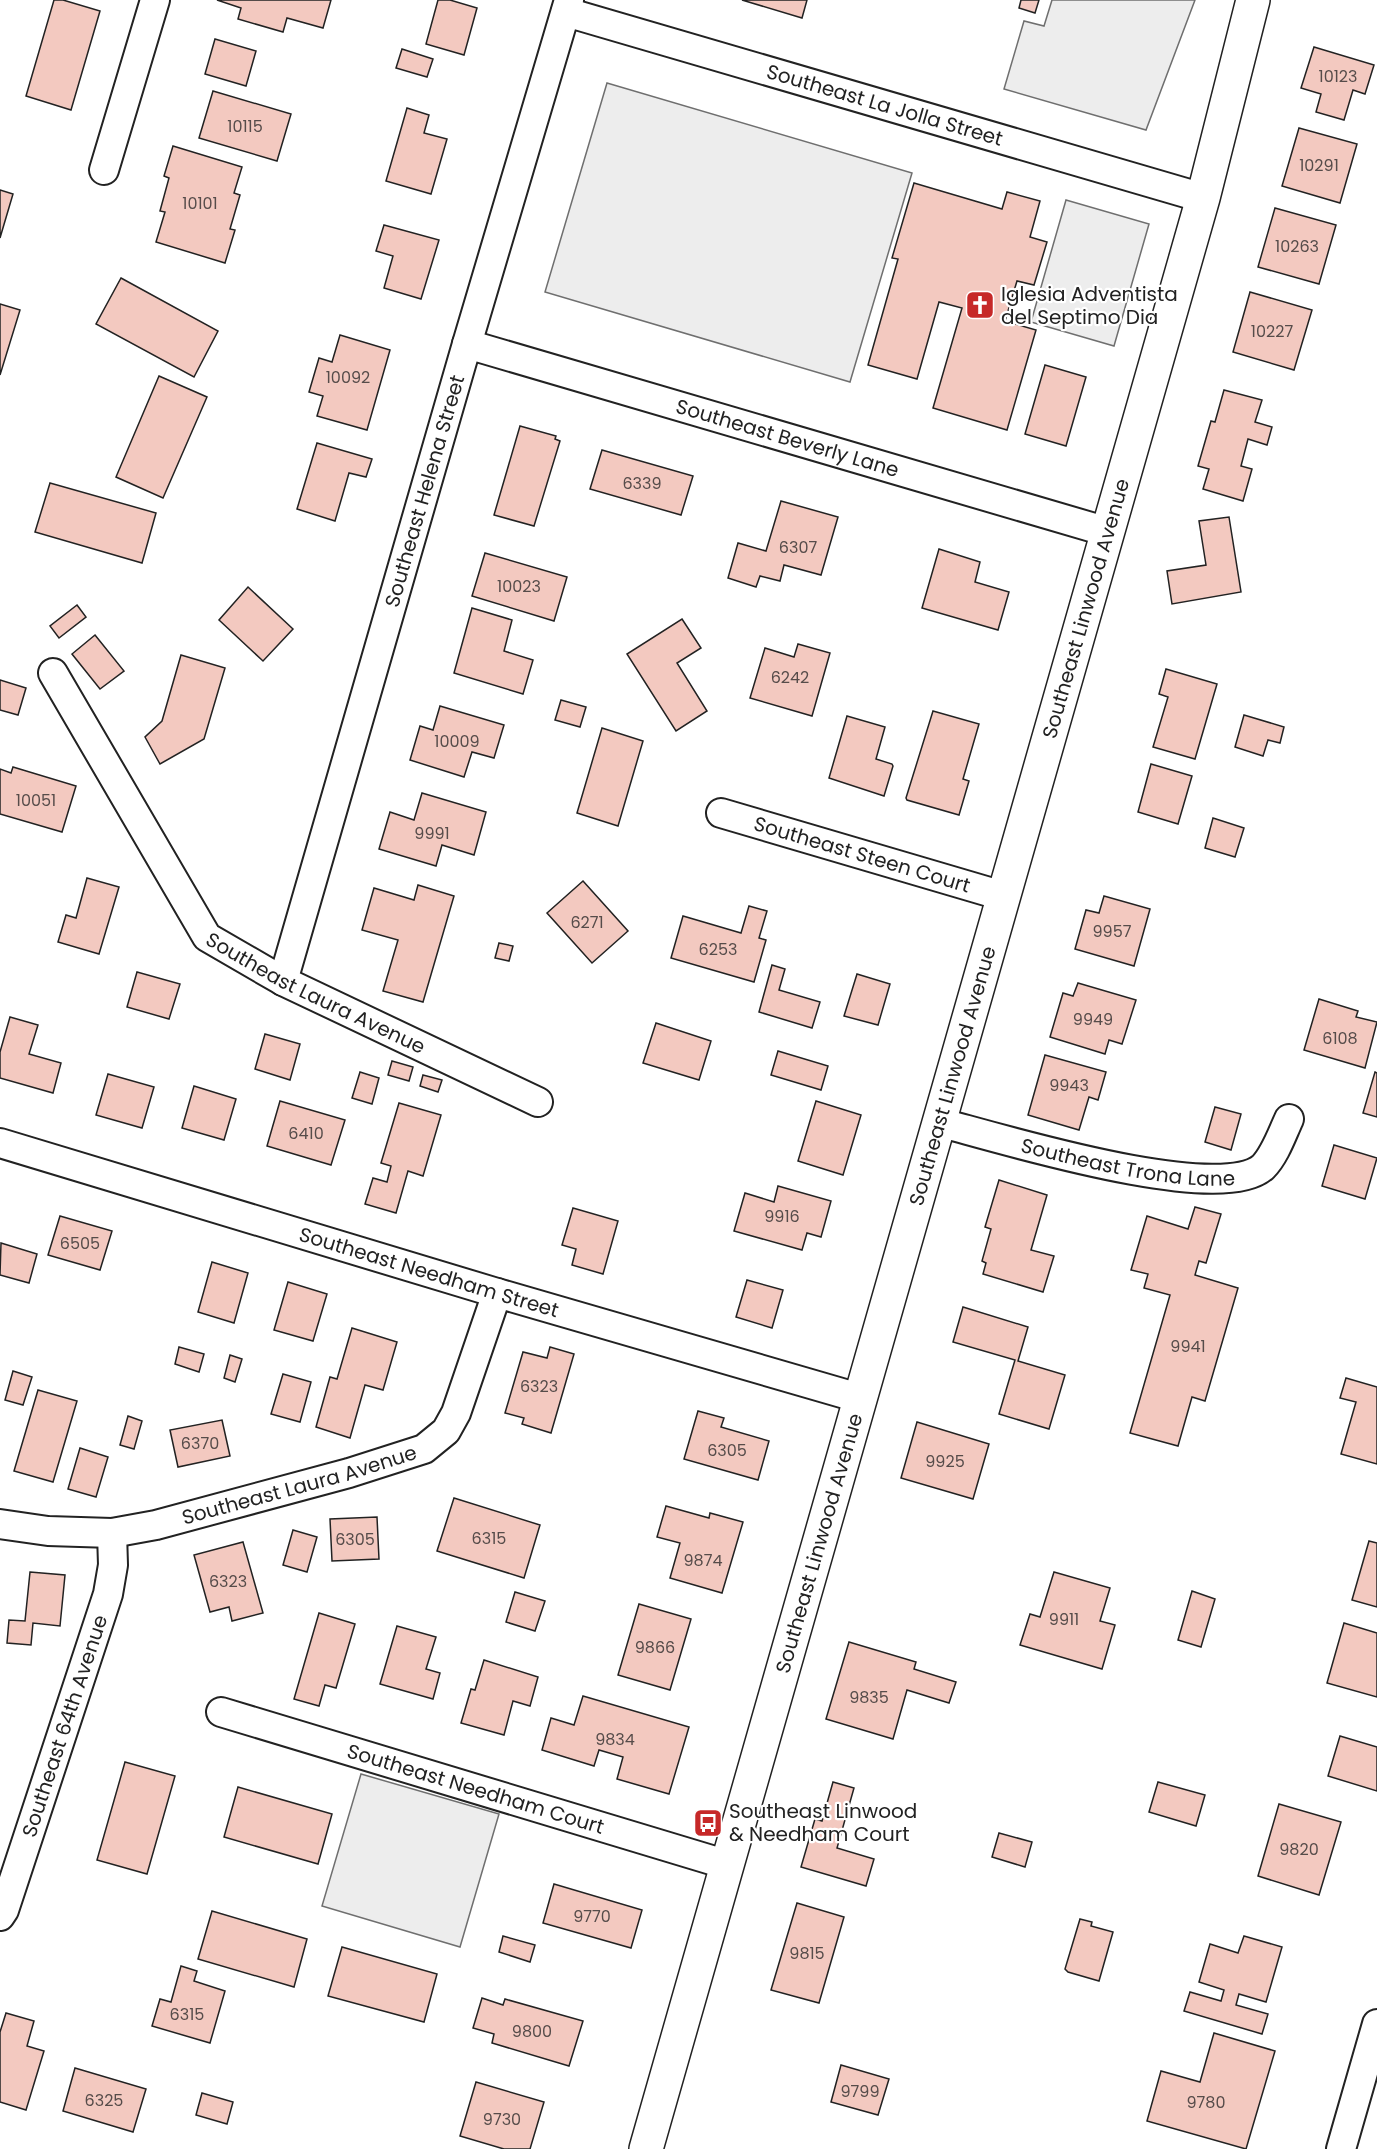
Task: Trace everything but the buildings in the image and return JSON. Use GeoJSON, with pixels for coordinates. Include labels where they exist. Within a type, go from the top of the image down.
{"type":"FeatureCollection","features":[{"type":"Feature","properties":{"kind":"main road","name":"Southeast Linwood Avenue"},"geometry":{"type":"LineString","coordinates":[[646,2149],[1203,198],[1253,0]]}},
{"type":"Feature","properties":{"kind":"street"},"geometry":{"type":"LineString","coordinates":[[104,170],[155,0]]}},
{"type":"Feature","properties":{"kind":"street","name":"Southeast La Jolla Street"},"geometry":{"type":"LineString","coordinates":[[567,6],[1203,198]]}},
{"type":"Feature","properties":{"kind":"street","name":"Southeast Helena Street"},"geometry":{"type":"LineString","coordinates":[[283,981],[567,6]]}},
{"type":"Feature","properties":{"kind":"street","name":"Southeast Beverly Lane"},"geometry":{"type":"LineString","coordinates":[[467,344],[1108,532]]}},
{"type":"Feature","properties":{"kind":"street","name":"Southeast Laura Avenue"},"geometry":{"type":"LineString","coordinates":[[53,673],[207,937],[283,981],[538,1102]]}},
{"type":"Feature","properties":{"kind":"street","name":"Southeast Steen Court"},"geometry":{"type":"LineString","coordinates":[[721,813],[1003,896]]}},
{"type":"Feature","properties":{"kind":"street","name":"Southeast Trona Lane"},"geometry":{"type":"LineString","coordinates":[[938,1122],[1078,1159],[1185,1177],[1215,1178],[1242,1177],[1262,1167],[1276,1148],[1289,1119]]}},
{"type":"Feature","properties":{"kind":"street","name":"Southeast Needham Street"},"geometry":{"type":"LineString","coordinates":[[0,1143],[497,1293],[859,1398]]}},
{"type":"Feature","properties":{"kind":"street","name":"Southeast Laura Avenue"},"geometry":{"type":"LineString","coordinates":[[0,1524],[48,1531],[112,1533],[179,1519],[349,1473],[424,1449],[446,1431],[456,1413],[497,1293]]}},
{"type":"Feature","properties":{"kind":"street","name":"Southeast 64th Avenue"},"geometry":{"type":"LineString","coordinates":[[0,1916],[4,1910],[108,1594],[113,1565],[112,1533]]}},
{"type":"Feature","properties":{"kind":"street","name":"Southeast Needham Court"},"geometry":{"type":"LineString","coordinates":[[221,1712],[728,1865]]}},
{"type":"Feature","properties":{"kind":"street"},"geometry":{"type":"LineString","coordinates":[[1341,2149],[1377,2024]]}},
{"type":"Feature","properties":{"kind":"shaded area"},"geometry":{"type":"Polygon","coordinates":[[[1052,0],[1195,0],[1146,130],[1004,89],[1024,21],[1044,26],[1052,0]]]}},
{"type":"Feature","properties":{"kind":"shaded area"},"geometry":{"type":"Polygon","coordinates":[[[607,83],[912,173],[850,382],[545,292],[607,83]]]}},
{"type":"Feature","properties":{"kind":"shaded area"},"geometry":{"type":"Polygon","coordinates":[[[1066,200],[1149,224],[1114,346],[1031,322],[1066,200]]]}},
{"type":"Feature","properties":{"kind":"shaded area"},"geometry":{"type":"Polygon","coordinates":[[[361,1774],[499,1814],[460,1947],[322,1906],[361,1774]]]}},
{"type":"Feature","properties":{"kind":"place","name":"Iglesia Adventista del Septimo Dia"},"geometry":{"type":"Point","coordinates":[980,305]}},
{"type":"Feature","properties":{"kind":"place","name":"Southeast Linwood & Needham Court"},"geometry":{"type":"Point","coordinates":[708,1823]}}]}
